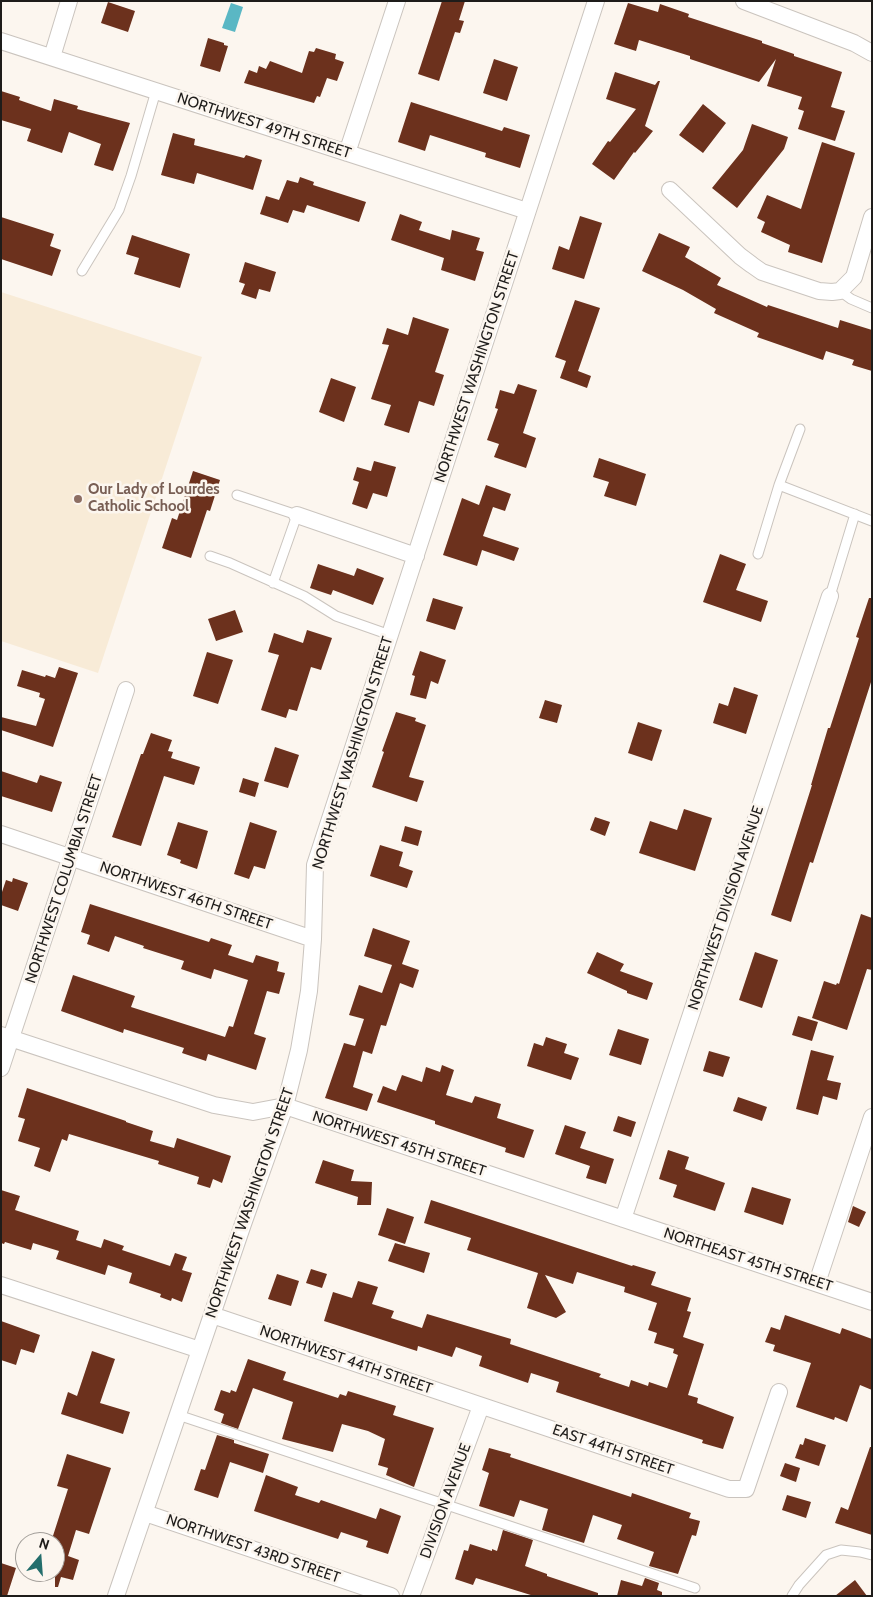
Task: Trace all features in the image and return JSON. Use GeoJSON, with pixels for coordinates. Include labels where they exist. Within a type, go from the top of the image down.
{"type":"FeatureCollection","features":[{"type":"Feature","properties":{"kind":"street"},"geometry":{"type":"LineString","coordinates":[[52,57],[69,1]]}},
{"type":"Feature","properties":{"kind":"street"},"geometry":{"type":"LineString","coordinates":[[347,153],[397,1]]}},
{"type":"Feature","properties":{"kind":"street","name":"NORTHWEST WASHINGTON STREET"},"geometry":{"type":"LineString","coordinates":[[116,1596],[285,1106],[299,1050],[308,999],[313,939],[315,865],[596,1]]}},
{"type":"Feature","properties":{"kind":"street"},"geometry":{"type":"LineString","coordinates":[[744,1],[854,43],[872,53]]}},
{"type":"Feature","properties":{"kind":"street","name":"NORTHWEST 49TH STREET"},"geometry":{"type":"LineString","coordinates":[[1,41],[527,212]]}},
{"type":"Feature","properties":{"kind":"street"},"geometry":{"type":"LineString","coordinates":[[670,190],[740,256],[762,272],[819,291],[840,291],[854,277],[872,217]]}},
{"type":"Feature","properties":{"kind":"street"},"geometry":{"type":"LineString","coordinates":[[297,515],[416,556]]}},
{"type":"Feature","properties":{"kind":"street","name":"NORTHWEST DIVISION AVENUE"},"geometry":{"type":"LineString","coordinates":[[623,1219],[830,596]]}},
{"type":"Feature","properties":{"kind":"street","name":"NORTHWEST COLUMBIA STREET"},"geometry":{"type":"LineString","coordinates":[[1,1068],[6,1037],[71,857],[126,690]]}},
{"type":"Feature","properties":{"kind":"street","name":"NORTHWEST 46TH STREET"},"geometry":{"type":"LineString","coordinates":[[1,834],[313,939]]}},
{"type":"Feature","properties":{"kind":"street","name":"NORTHWEST 45TH STREET"},"geometry":{"type":"LineString","coordinates":[[6,1037],[214,1105],[253,1112],[285,1106],[623,1219]]}},
{"type":"Feature","properties":{"kind":"street"},"geometry":{"type":"LineString","coordinates":[[817,1283],[872,1117]]}},
{"type":"Feature","properties":{"kind":"street","name":"NORTHEAST 45TH STREET"},"geometry":{"type":"LineString","coordinates":[[623,1219],[872,1302]]}},
{"type":"Feature","properties":{"kind":"street"},"geometry":{"type":"LineString","coordinates":[[1,1285],[200,1350]]}},
{"type":"Feature","properties":{"kind":"street","name":"NORTHWEST 44TH STREET"},"geometry":{"type":"LineString","coordinates":[[212,1315],[480,1406]]}},
{"type":"Feature","properties":{"kind":"street","name":"EAST 44TH STREET"},"geometry":{"type":"LineString","coordinates":[[480,1406],[729,1489],[746,1489],[779,1392]]}},
{"type":"Feature","properties":{"kind":"street","name":"DIVISION AVENUE"},"geometry":{"type":"LineString","coordinates":[[411,1596],[480,1406]]}},
{"type":"Feature","properties":{"kind":"street","name":"NORTHWEST 43RD STREET"},"geometry":{"type":"LineString","coordinates":[[144,1513],[390,1596]]}},
{"type":"Feature","properties":{"kind":"lane"},"geometry":{"type":"LineString","coordinates":[[82,271],[118,210],[131,176],[156,91]]}},
{"type":"Feature","properties":{"kind":"lane"},"geometry":{"type":"LineString","coordinates":[[840,291],[851,299],[872,308]]}},
{"type":"Feature","properties":{"kind":"lane"},"geometry":{"type":"LineString","coordinates":[[758,554],[779,485],[800,429]]}},
{"type":"Feature","properties":{"kind":"lane"},"geometry":{"type":"LineString","coordinates":[[779,485],[872,520]]}},
{"type":"Feature","properties":{"kind":"lane"},"geometry":{"type":"LineString","coordinates":[[237,495],[297,515],[273,583]]}},
{"type":"Feature","properties":{"kind":"lane"},"geometry":{"type":"LineString","coordinates":[[830,596],[855,514]]}},
{"type":"Feature","properties":{"kind":"lane"},"geometry":{"type":"LineString","coordinates":[[210,556],[304,596],[336,616],[390,634]]}},
{"type":"Feature","properties":{"kind":"lane"},"geometry":{"type":"LineString","coordinates":[[178,1415],[695,1588]]}},
{"type":"Feature","properties":{"kind":"lane"},"geometry":{"type":"LineString","coordinates":[[792,1596],[799,1585],[826,1555],[841,1550],[872,1555]]}},
{"type":"Feature","properties":{"kind":"shaded area","name":"Our Lady of Lourdes Catholic School"},"geometry":{"type":"Polygon","coordinates":[[[1,292],[202,357],[98,673],[1,641],[1,292]]]}},
{"type":"Feature","properties":{"kind":"water"},"geometry":{"type":"Polygon","coordinates":[[[231,3],[243,7],[235,32],[222,28],[231,3]]]}},
{"type":"Feature","properties":{"kind":"building"},"geometry":{"type":"Polygon","coordinates":[[[442,1],[465,1],[459,20],[464,21],[460,33],[455,32],[439,81],[418,74],[442,1]]]}},
{"type":"Feature","properties":{"kind":"building"},"geometry":{"type":"Polygon","coordinates":[[[108,2],[135,11],[128,32],[101,23],[108,2]]]}},
{"type":"Feature","properties":{"kind":"building"},"geometry":{"type":"Polygon","coordinates":[[[628,3],[658,12],[660,4],[689,14],[688,17],[762,41],[762,43],[794,54],[794,56],[842,72],[831,107],[845,111],[835,141],[798,129],[804,111],[798,109],[802,97],[767,86],[776,59],[759,82],[690,59],[690,56],[639,40],[636,51],[614,44],[628,3]]]}},
{"type":"Feature","properties":{"kind":"building"},"geometry":{"type":"Polygon","coordinates":[[[208,38],[228,46],[220,72],[200,66],[208,38]]]}},
{"type":"Feature","properties":{"kind":"building"},"geometry":{"type":"Polygon","coordinates":[[[316,48],[336,54],[335,59],[344,62],[337,81],[327,78],[320,97],[317,96],[314,103],[244,83],[249,70],[257,73],[259,66],[266,69],[270,61],[302,73],[309,51],[314,52],[316,48]]]}},
{"type":"Feature","properties":{"kind":"building"},"geometry":{"type":"Polygon","coordinates":[[[494,59],[518,67],[507,101],[483,93],[494,59]]]}},
{"type":"Feature","properties":{"kind":"building"},"geometry":{"type":"Polygon","coordinates":[[[615,72],[655,85],[660,81],[645,126],[653,131],[634,152],[614,180],[592,164],[608,141],[610,142],[636,109],[606,99],[615,72]]]}},
{"type":"Feature","properties":{"kind":"building"},"geometry":{"type":"Polygon","coordinates":[[[1,91],[20,97],[19,100],[51,111],[54,99],[78,106],[77,109],[130,123],[113,171],[94,165],[101,144],[69,132],[62,153],[27,141],[31,129],[1,120],[1,91]]]}},
{"type":"Feature","properties":{"kind":"building"},"geometry":{"type":"Polygon","coordinates":[[[411,102],[502,131],[504,127],[530,135],[520,168],[485,157],[486,153],[430,135],[425,151],[398,142],[411,102]]]}},
{"type":"Feature","properties":{"kind":"building"},"geometry":{"type":"Polygon","coordinates":[[[703,104],[726,123],[703,153],[679,135],[703,104]]]}},
{"type":"Feature","properties":{"kind":"building"},"geometry":{"type":"Polygon","coordinates":[[[752,124],[788,137],[784,149],[737,208],[712,188],[743,150],[752,124]]]}},
{"type":"Feature","properties":{"kind":"building"},"geometry":{"type":"Polygon","coordinates":[[[173,133],[195,139],[194,145],[244,158],[246,155],[262,160],[253,190],[197,173],[194,184],[161,175],[173,133]]]}},
{"type":"Feature","properties":{"kind":"building"},"geometry":{"type":"Polygon","coordinates":[[[822,142],[855,153],[822,263],[788,252],[790,245],[761,232],[765,222],[757,218],[767,195],[801,209],[822,142]]]}},
{"type":"Feature","properties":{"kind":"building"},"geometry":{"type":"Polygon","coordinates":[[[300,177],[314,182],[313,185],[366,202],[359,222],[307,205],[304,213],[293,210],[288,223],[260,214],[266,196],[279,200],[287,180],[298,183],[300,177]]]}},
{"type":"Feature","properties":{"kind":"building"},"geometry":{"type":"Polygon","coordinates":[[[400,214],[422,222],[419,230],[450,240],[452,230],[480,238],[476,250],[484,252],[475,281],[441,270],[444,258],[391,240],[400,214]]]}},
{"type":"Feature","properties":{"kind":"building"},"geometry":{"type":"Polygon","coordinates":[[[580,216],[602,223],[584,279],[552,269],[559,246],[569,250],[580,216]]]}},
{"type":"Feature","properties":{"kind":"building"},"geometry":{"type":"Polygon","coordinates":[[[1,217],[54,234],[50,246],[61,250],[52,276],[1,259],[1,217]]]}},
{"type":"Feature","properties":{"kind":"building"},"geometry":{"type":"Polygon","coordinates":[[[659,233],[690,247],[685,257],[721,278],[717,285],[767,307],[768,305],[838,328],[840,320],[872,330],[872,371],[852,365],[854,360],[826,351],[823,360],[757,337],[759,333],[714,313],[716,309],[683,290],[642,271],[659,233]]]}},
{"type":"Feature","properties":{"kind":"building"},"geometry":{"type":"Polygon","coordinates":[[[132,235],[190,254],[180,288],[134,274],[139,258],[126,254],[132,235]]]}},
{"type":"Feature","properties":{"kind":"building"},"geometry":{"type":"Polygon","coordinates":[[[245,262],[276,272],[270,292],[259,289],[256,299],[241,294],[245,284],[239,282],[245,262]]]}},
{"type":"Feature","properties":{"kind":"building"},"geometry":{"type":"Polygon","coordinates":[[[575,300],[600,308],[578,371],[591,376],[587,388],[560,378],[566,361],[555,357],[575,300]]]}},
{"type":"Feature","properties":{"kind":"building"},"geometry":{"type":"Polygon","coordinates":[[[413,317],[449,329],[435,372],[444,375],[434,406],[419,401],[409,433],[384,425],[391,405],[371,399],[389,345],[382,344],[387,328],[408,335],[413,317]]]}},
{"type":"Feature","properties":{"kind":"building"},"geometry":{"type":"Polygon","coordinates":[[[331,378],[356,387],[344,422],[319,412],[331,378]]]}},
{"type":"Feature","properties":{"kind":"building"},"geometry":{"type":"Polygon","coordinates":[[[518,384],[537,390],[523,433],[536,438],[526,468],[494,457],[499,444],[487,440],[498,409],[495,408],[500,390],[514,394],[518,384]]]}},
{"type":"Feature","properties":{"kind":"building"},"geometry":{"type":"Polygon","coordinates":[[[599,458],[646,474],[636,506],[604,496],[609,482],[593,477],[599,458]]]}},
{"type":"Feature","properties":{"kind":"building"},"geometry":{"type":"Polygon","coordinates":[[[374,461],[396,467],[387,497],[373,493],[367,509],[352,504],[359,482],[353,480],[357,467],[371,471],[374,461]]]}},
{"type":"Feature","properties":{"kind":"building"},"geometry":{"type":"Polygon","coordinates":[[[193,471],[220,480],[210,511],[207,510],[191,558],[162,548],[172,518],[177,520],[193,471]]]}},
{"type":"Feature","properties":{"kind":"building"},"geometry":{"type":"Polygon","coordinates":[[[486,485],[511,494],[505,511],[493,507],[483,536],[519,548],[514,561],[482,550],[477,566],[443,555],[462,498],[479,505],[486,485]]]}},
{"type":"Feature","properties":{"kind":"building"},"geometry":{"type":"Polygon","coordinates":[[[720,554],[746,564],[736,590],[768,601],[761,622],[703,602],[720,554]]]}},
{"type":"Feature","properties":{"kind":"building"},"geometry":{"type":"Polygon","coordinates":[[[318,564],[354,576],[357,568],[384,578],[373,605],[333,590],[331,595],[310,588],[318,564]]]}},
{"type":"Feature","properties":{"kind":"building"},"geometry":{"type":"Polygon","coordinates":[[[433,598],[463,607],[455,630],[426,621],[433,598]]]}},
{"type":"Feature","properties":{"kind":"building"},"geometry":{"type":"Polygon","coordinates":[[[869,598],[872,598],[872,679],[813,863],[810,862],[791,922],[771,915],[828,728],[830,728],[859,638],[856,637],[869,598]]]}},
{"type":"Feature","properties":{"kind":"building"},"geometry":{"type":"Polygon","coordinates":[[[235,610],[243,632],[216,641],[208,619],[235,610]]]}},
{"type":"Feature","properties":{"kind":"building"},"geometry":{"type":"Polygon","coordinates":[[[307,630],[332,638],[321,670],[311,667],[297,711],[289,709],[286,718],[261,710],[279,655],[268,652],[274,633],[303,643],[307,630]]]}},
{"type":"Feature","properties":{"kind":"building"},"geometry":{"type":"Polygon","coordinates":[[[420,651],[446,660],[438,684],[431,681],[426,699],[410,695],[415,676],[412,675],[420,651]]]}},
{"type":"Feature","properties":{"kind":"building"},"geometry":{"type":"Polygon","coordinates":[[[207,652],[233,660],[218,704],[193,696],[207,652]]]}},
{"type":"Feature","properties":{"kind":"building"},"geometry":{"type":"Polygon","coordinates":[[[59,667],[78,673],[53,747],[1,730],[1,717],[36,726],[45,699],[39,697],[40,693],[17,686],[22,670],[55,678],[59,667]]]}},
{"type":"Feature","properties":{"kind":"building"},"geometry":{"type":"Polygon","coordinates":[[[734,687],[758,695],[746,734],[713,723],[719,703],[728,706],[734,687]]]}},
{"type":"Feature","properties":{"kind":"building"},"geometry":{"type":"Polygon","coordinates":[[[545,700],[562,705],[557,723],[539,718],[545,700]]]}},
{"type":"Feature","properties":{"kind":"building"},"geometry":{"type":"Polygon","coordinates":[[[396,712],[416,718],[415,721],[426,725],[409,777],[424,781],[417,802],[372,787],[396,712]]]}},
{"type":"Feature","properties":{"kind":"building"},"geometry":{"type":"Polygon","coordinates":[[[638,722],[662,730],[652,761],[628,753],[638,722]]]}},
{"type":"Feature","properties":{"kind":"building"},"geometry":{"type":"Polygon","coordinates":[[[151,733],[172,740],[168,751],[173,752],[171,758],[200,767],[194,785],[164,776],[141,846],[112,837],[141,754],[143,754],[151,733]]]}},
{"type":"Feature","properties":{"kind":"building"},"geometry":{"type":"Polygon","coordinates":[[[275,747],[299,755],[288,788],[264,781],[275,747]]]}},
{"type":"Feature","properties":{"kind":"building"},"geometry":{"type":"Polygon","coordinates":[[[1,771],[37,783],[40,775],[62,782],[52,812],[1,796],[1,771]]]}},
{"type":"Feature","properties":{"kind":"building"},"geometry":{"type":"Polygon","coordinates":[[[243,778],[259,783],[255,797],[239,792],[243,778]]]}},
{"type":"Feature","properties":{"kind":"building"},"geometry":{"type":"Polygon","coordinates":[[[684,809],[712,818],[695,871],[639,853],[650,821],[677,830],[684,809]]]}},
{"type":"Feature","properties":{"kind":"building"},"geometry":{"type":"Polygon","coordinates":[[[595,817],[610,822],[605,836],[590,830],[595,817]]]}},
{"type":"Feature","properties":{"kind":"building"},"geometry":{"type":"Polygon","coordinates":[[[178,822],[208,831],[197,869],[180,863],[181,860],[167,855],[178,822]]]}},
{"type":"Feature","properties":{"kind":"building"},"geometry":{"type":"Polygon","coordinates":[[[250,822],[277,831],[265,869],[254,866],[249,879],[234,874],[250,822]]]}},
{"type":"Feature","properties":{"kind":"building"},"geometry":{"type":"Polygon","coordinates":[[[405,826],[422,831],[418,846],[401,841],[405,826]]]}},
{"type":"Feature","properties":{"kind":"building"},"geometry":{"type":"Polygon","coordinates":[[[380,845],[403,852],[399,866],[413,871],[407,888],[370,876],[380,845]]]}},
{"type":"Feature","properties":{"kind":"building"},"geometry":{"type":"Polygon","coordinates":[[[13,878],[28,883],[18,911],[1,905],[1,895],[6,880],[12,882],[13,878]]]}},
{"type":"Feature","properties":{"kind":"building"},"geometry":{"type":"Polygon","coordinates":[[[90,904],[209,942],[211,938],[232,945],[228,955],[253,963],[256,955],[279,962],[277,971],[285,973],[279,994],[267,991],[254,1034],[266,1038],[256,1070],[208,1054],[206,1061],[182,1053],[184,1048],[124,1029],[123,1033],[61,1011],[73,975],[135,996],[131,1007],[225,1037],[229,1026],[233,1027],[248,980],[214,969],[211,979],[181,969],[184,961],[143,948],[144,946],[115,936],[109,952],[87,944],[90,935],[81,932],[90,904]]]}},
{"type":"Feature","properties":{"kind":"building"},"geometry":{"type":"Polygon","coordinates":[[[861,914],[872,918],[872,970],[867,969],[847,1030],[812,1018],[824,981],[836,985],[837,983],[839,984],[861,914]]]}},
{"type":"Feature","properties":{"kind":"building"},"geometry":{"type":"Polygon","coordinates":[[[373,928],[410,941],[402,964],[419,970],[413,988],[400,983],[386,1026],[381,1025],[372,1054],[363,1051],[353,1087],[373,1094],[367,1111],[325,1098],[344,1043],[355,1046],[364,1019],[349,1015],[359,985],[382,993],[392,965],[364,956],[373,928]]]}},
{"type":"Feature","properties":{"kind":"building"},"geometry":{"type":"Polygon","coordinates":[[[597,952],[624,964],[620,971],[653,983],[647,1000],[627,993],[627,991],[587,973],[597,952]]]}},
{"type":"Feature","properties":{"kind":"building"},"geometry":{"type":"Polygon","coordinates":[[[755,952],[778,960],[762,1008],[739,1000],[755,952]]]}},
{"type":"Feature","properties":{"kind":"building"},"geometry":{"type":"Polygon","coordinates":[[[798,1016],[818,1022],[812,1041],[792,1035],[798,1016]]]}},
{"type":"Feature","properties":{"kind":"building"},"geometry":{"type":"Polygon","coordinates":[[[618,1029],[649,1039],[641,1065],[609,1055],[618,1029]]]}},
{"type":"Feature","properties":{"kind":"building"},"geometry":{"type":"Polygon","coordinates":[[[546,1037],[567,1044],[564,1053],[579,1058],[571,1080],[527,1066],[534,1043],[543,1046],[546,1037]]]}},
{"type":"Feature","properties":{"kind":"building"},"geometry":{"type":"Polygon","coordinates":[[[811,1050],[834,1056],[827,1080],[841,1083],[837,1100],[823,1096],[818,1115],[796,1109],[811,1050]]]}},
{"type":"Feature","properties":{"kind":"building"},"geometry":{"type":"Polygon","coordinates":[[[709,1051],[730,1057],[723,1077],[703,1071],[709,1051]]]}},
{"type":"Feature","properties":{"kind":"building"},"geometry":{"type":"Polygon","coordinates":[[[442,1065],[454,1070],[446,1095],[472,1103],[475,1096],[501,1104],[497,1118],[534,1130],[524,1158],[505,1152],[506,1148],[435,1124],[435,1121],[377,1102],[383,1086],[396,1091],[402,1075],[422,1082],[426,1067],[440,1072],[442,1065]]]}},
{"type":"Feature","properties":{"kind":"building"},"geometry":{"type":"Polygon","coordinates":[[[27,1088],[153,1131],[150,1141],[174,1148],[177,1138],[231,1156],[222,1183],[213,1179],[210,1188],[197,1184],[199,1177],[158,1164],[159,1161],[69,1134],[67,1141],[62,1139],[50,1172],[34,1166],[40,1148],[18,1141],[25,1119],[18,1117],[27,1088]]]}},
{"type":"Feature","properties":{"kind":"building"},"geometry":{"type":"Polygon","coordinates":[[[738,1097],[767,1107],[762,1121],[733,1111],[738,1097]]]}},
{"type":"Feature","properties":{"kind":"building"},"geometry":{"type":"Polygon","coordinates":[[[618,1116],[636,1122],[631,1137],[613,1131],[618,1116]]]}},
{"type":"Feature","properties":{"kind":"building"},"geometry":{"type":"Polygon","coordinates":[[[565,1125],[586,1132],[580,1148],[614,1159],[606,1184],[586,1178],[590,1166],[555,1154],[565,1125]]]}},
{"type":"Feature","properties":{"kind":"building"},"geometry":{"type":"Polygon","coordinates":[[[668,1150],[689,1157],[685,1169],[725,1183],[715,1211],[673,1197],[677,1185],[659,1179],[668,1150]]]}},
{"type":"Feature","properties":{"kind":"building"},"geometry":{"type":"Polygon","coordinates":[[[323,1160],[354,1170],[351,1181],[372,1182],[371,1205],[357,1205],[358,1197],[315,1183],[323,1160]]]}},
{"type":"Feature","properties":{"kind":"building"},"geometry":{"type":"Polygon","coordinates":[[[752,1187],[791,1199],[783,1225],[744,1212],[752,1187]]]}},
{"type":"Feature","properties":{"kind":"building"},"geometry":{"type":"Polygon","coordinates":[[[1,1190],[20,1196],[15,1210],[79,1231],[76,1240],[101,1248],[104,1239],[124,1246],[122,1250],[170,1266],[175,1253],[187,1257],[182,1270],[192,1273],[182,1302],[172,1298],[171,1301],[160,1297],[161,1294],[129,1283],[132,1273],[108,1265],[105,1275],[56,1259],[59,1251],[33,1243],[31,1250],[5,1242],[4,1244],[1,1243],[1,1190]]]}},
{"type":"Feature","properties":{"kind":"building"},"geometry":{"type":"Polygon","coordinates":[[[431,1200],[632,1266],[656,1272],[651,1285],[691,1298],[687,1311],[691,1312],[683,1337],[704,1344],[688,1395],[698,1398],[697,1403],[734,1417],[723,1449],[702,1443],[703,1440],[556,1392],[559,1382],[531,1373],[528,1383],[479,1366],[482,1356],[456,1347],[452,1357],[418,1346],[417,1351],[324,1321],[333,1292],[352,1298],[358,1281],[378,1287],[372,1304],[394,1311],[391,1318],[422,1328],[427,1314],[511,1339],[510,1344],[601,1374],[599,1377],[629,1387],[631,1380],[648,1386],[649,1382],[667,1388],[678,1355],[673,1353],[674,1349],[654,1343],[657,1333],[648,1330],[657,1303],[624,1292],[625,1287],[577,1272],[573,1284],[545,1275],[566,1312],[556,1318],[527,1308],[538,1273],[467,1250],[471,1238],[424,1223],[431,1200]]]}},
{"type":"Feature","properties":{"kind":"building"},"geometry":{"type":"Polygon","coordinates":[[[853,1206],[866,1212],[859,1227],[848,1222],[853,1206]]]}},
{"type":"Feature","properties":{"kind":"building"},"geometry":{"type":"Polygon","coordinates":[[[387,1208],[414,1217],[405,1244],[378,1235],[387,1208]]]}},
{"type":"Feature","properties":{"kind":"building"},"geometry":{"type":"Polygon","coordinates":[[[395,1243],[430,1253],[424,1273],[388,1261],[395,1243]]]}},
{"type":"Feature","properties":{"kind":"building"},"geometry":{"type":"Polygon","coordinates":[[[311,1269],[327,1274],[322,1288],[306,1283],[311,1269]]]}},
{"type":"Feature","properties":{"kind":"building"},"geometry":{"type":"Polygon","coordinates":[[[277,1274],[299,1281],[291,1306],[268,1299],[277,1274]]]}},
{"type":"Feature","properties":{"kind":"building"},"geometry":{"type":"Polygon","coordinates":[[[785,1315],[840,1334],[842,1328],[872,1339],[872,1390],[860,1385],[847,1422],[835,1417],[834,1420],[796,1407],[811,1363],[773,1351],[775,1345],[765,1342],[771,1327],[780,1330],[785,1315]]]}},
{"type":"Feature","properties":{"kind":"building"},"geometry":{"type":"Polygon","coordinates":[[[1,1321],[40,1335],[34,1353],[21,1349],[16,1365],[1,1360],[1,1321]]]}},
{"type":"Feature","properties":{"kind":"building"},"geometry":{"type":"Polygon","coordinates":[[[92,1351],[115,1359],[100,1403],[130,1412],[123,1434],[61,1414],[68,1392],[77,1396],[92,1351]]]}},
{"type":"Feature","properties":{"kind":"building"},"geometry":{"type":"Polygon","coordinates":[[[248,1359],[286,1372],[283,1380],[338,1398],[340,1394],[346,1396],[348,1391],[396,1406],[393,1415],[434,1428],[414,1487],[386,1475],[388,1468],[378,1465],[385,1439],[368,1431],[342,1424],[333,1452],[282,1439],[293,1402],[253,1388],[238,1429],[221,1423],[224,1414],[214,1410],[221,1390],[230,1393],[231,1390],[236,1392],[248,1359]]]}},
{"type":"Feature","properties":{"kind":"building"},"geometry":{"type":"Polygon","coordinates":[[[217,1435],[234,1440],[234,1443],[269,1454],[263,1473],[230,1462],[218,1498],[194,1490],[201,1469],[205,1470],[217,1435]]]}},
{"type":"Feature","properties":{"kind":"building"},"geometry":{"type":"Polygon","coordinates":[[[805,1438],[826,1445],[819,1466],[795,1458],[800,1444],[803,1445],[805,1438]]]}},
{"type":"Feature","properties":{"kind":"building"},"geometry":{"type":"Polygon","coordinates":[[[870,1447],[872,1447],[872,1535],[835,1523],[841,1507],[848,1510],[870,1447]]]}},
{"type":"Feature","properties":{"kind":"building"},"geometry":{"type":"Polygon","coordinates":[[[489,1448],[511,1454],[510,1457],[631,1497],[632,1493],[691,1513],[689,1518],[700,1521],[696,1536],[692,1535],[678,1574],[649,1566],[654,1552],[617,1539],[622,1525],[593,1515],[584,1543],[542,1530],[548,1509],[520,1500],[514,1517],[479,1506],[489,1473],[482,1470],[489,1448]]]}},
{"type":"Feature","properties":{"kind":"building"},"geometry":{"type":"Polygon","coordinates":[[[67,1454],[111,1468],[89,1534],[76,1530],[68,1556],[79,1560],[73,1580],[65,1578],[65,1532],[54,1532],[68,1489],[57,1486],[67,1454]]]}},
{"type":"Feature","properties":{"kind":"building"},"geometry":{"type":"Polygon","coordinates":[[[785,1463],[800,1468],[796,1482],[780,1476],[785,1463]]]}},
{"type":"Feature","properties":{"kind":"building"},"geometry":{"type":"Polygon","coordinates":[[[266,1475],[298,1487],[295,1495],[319,1503],[321,1500],[376,1519],[380,1508],[401,1516],[388,1554],[366,1547],[368,1541],[341,1532],[338,1539],[254,1511],[266,1475]]]}},
{"type":"Feature","properties":{"kind":"building"},"geometry":{"type":"Polygon","coordinates":[[[787,1495],[811,1502],[806,1518],[782,1510],[787,1495]]]}},
{"type":"Feature","properties":{"kind":"building"},"geometry":{"type":"Polygon","coordinates":[[[503,1530],[533,1540],[525,1566],[547,1574],[547,1576],[598,1593],[598,1596],[534,1596],[476,1578],[473,1585],[455,1579],[464,1550],[468,1551],[470,1544],[497,1551],[503,1530]]]}},
{"type":"Feature","properties":{"kind":"building"},"geometry":{"type":"Polygon","coordinates":[[[1,1563],[15,1568],[15,1571],[7,1596],[1,1596],[1,1563]]]}},
{"type":"Feature","properties":{"kind":"building"},"geometry":{"type":"Polygon","coordinates":[[[645,1578],[659,1583],[657,1590],[662,1592],[662,1596],[617,1596],[621,1580],[642,1586],[645,1578]]]}},
{"type":"Feature","properties":{"kind":"building"},"geometry":{"type":"Polygon","coordinates":[[[855,1580],[867,1596],[835,1596],[855,1580]]]}},
{"type":"Feature","properties":{"kind":"building"},"geometry":{"type":"Polygon","coordinates":[[[55,1582],[60,1582],[58,1587],[55,1587],[55,1582]]]}},
{"type":"Feature","properties":{"kind":"place","name":"Our Lady of Lourdes Catholic School"},"geometry":{"type":"Point","coordinates":[78,499]}}]}
